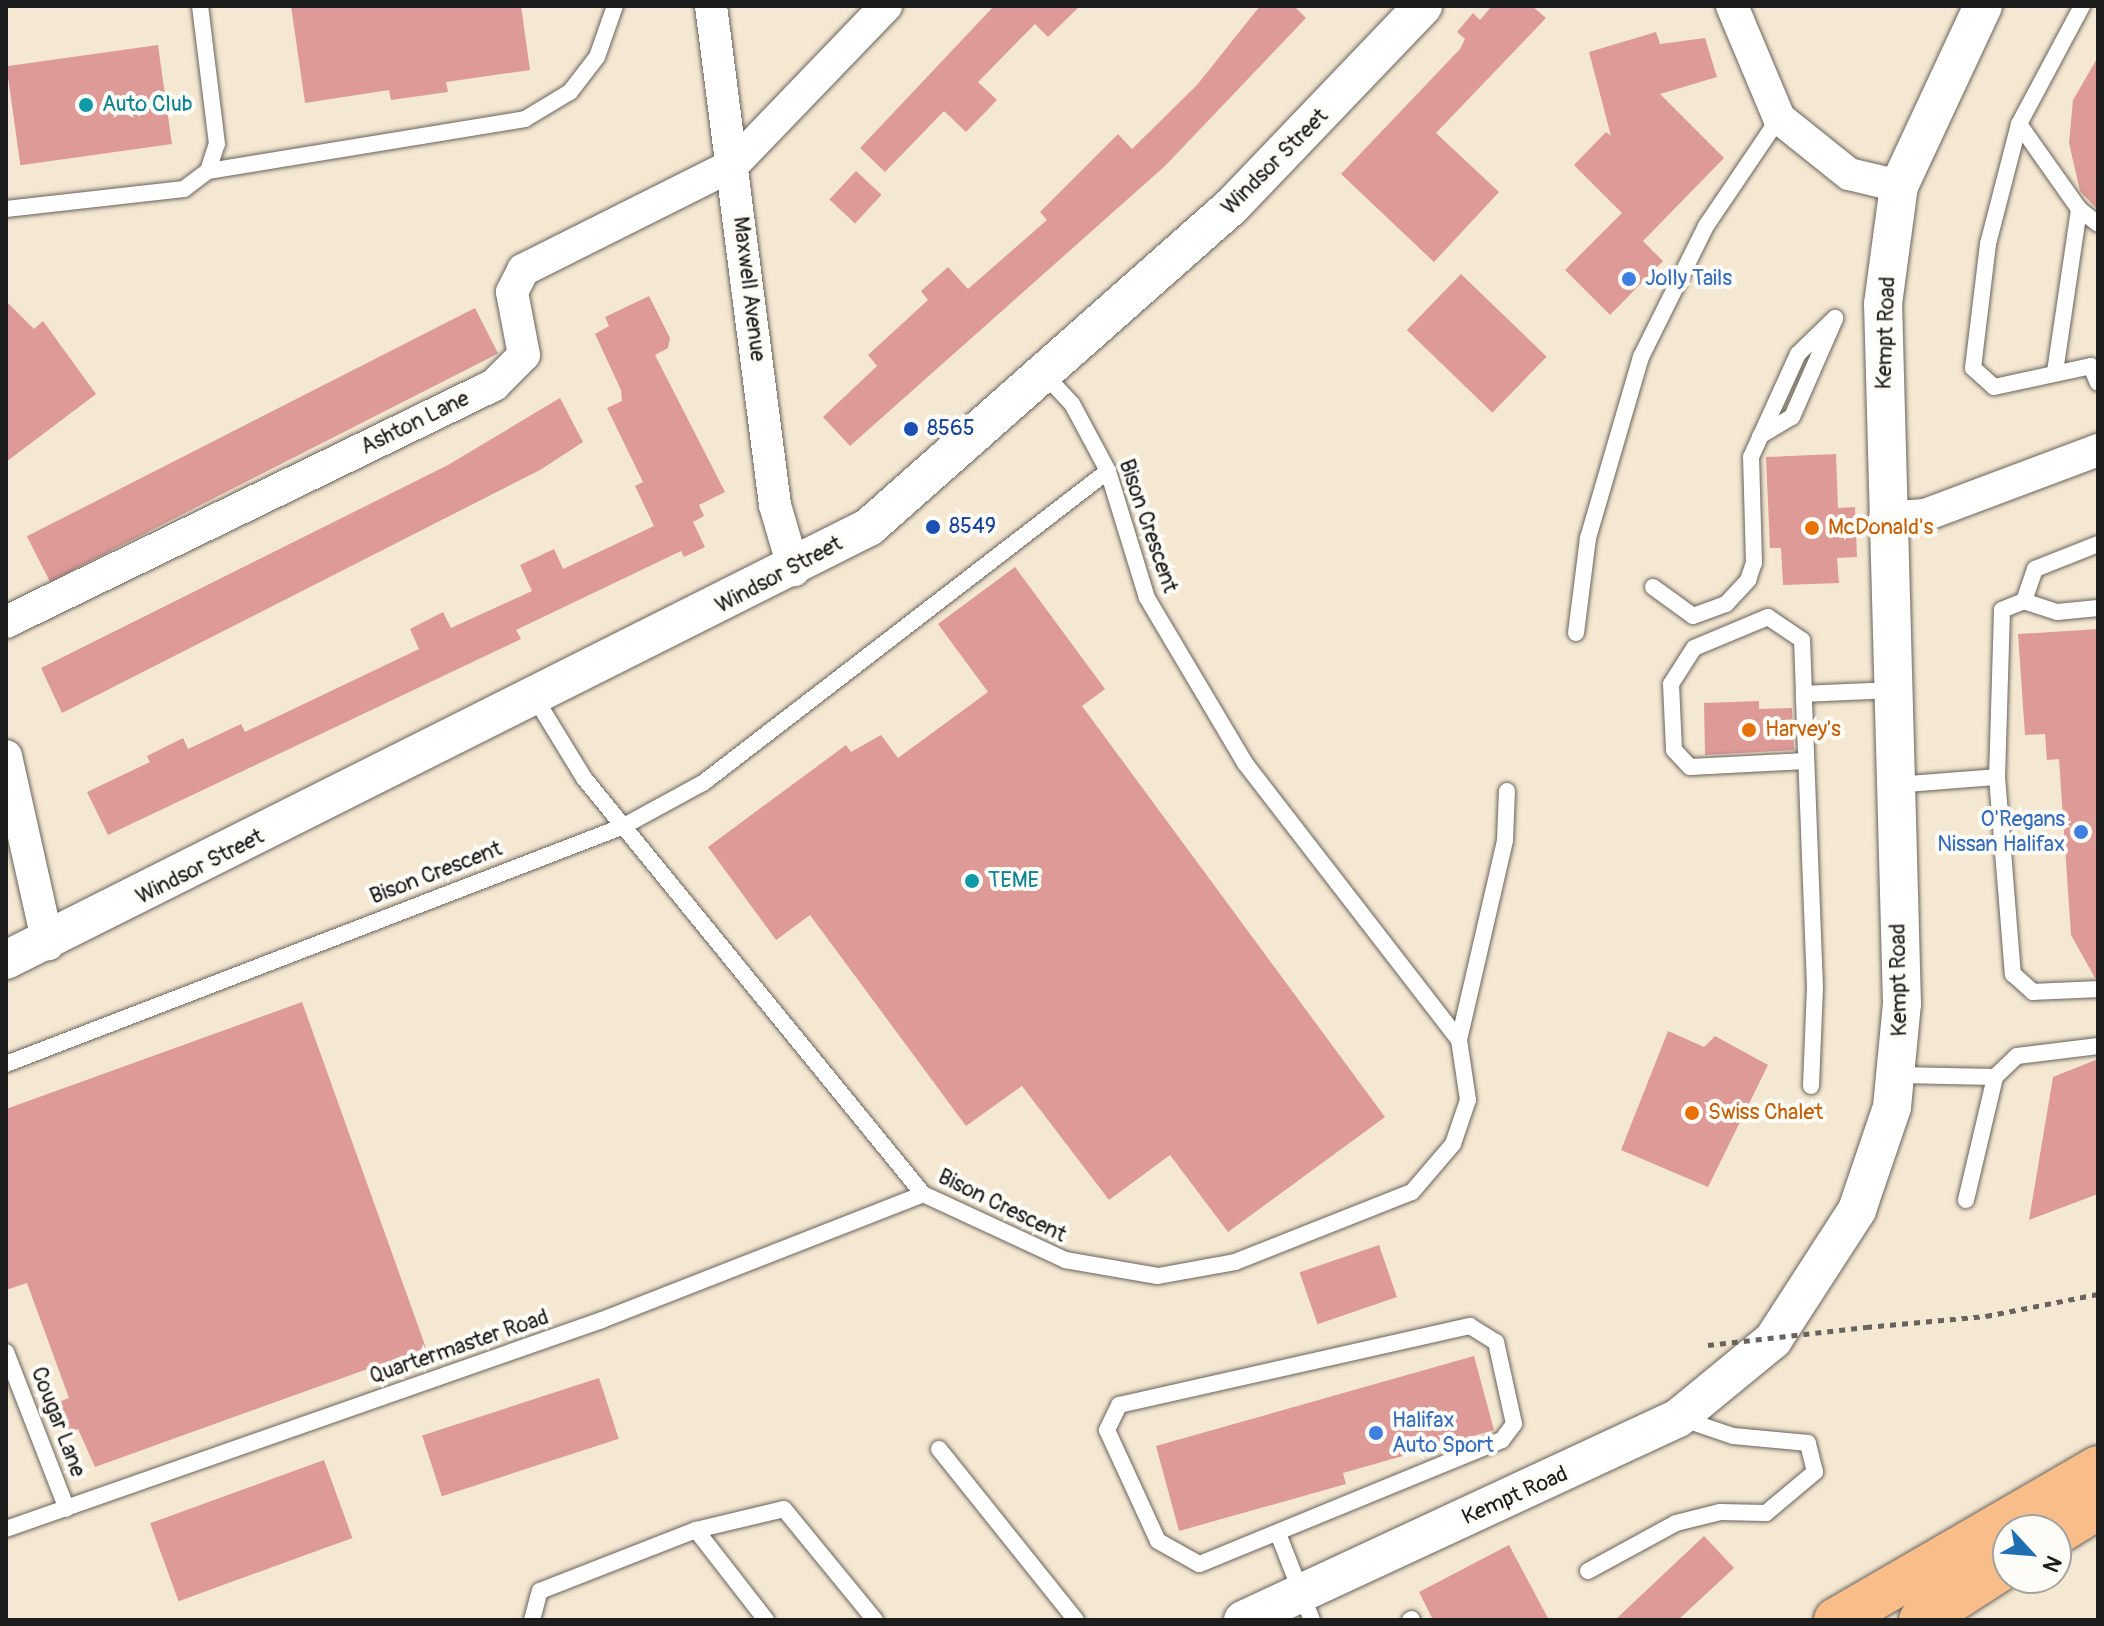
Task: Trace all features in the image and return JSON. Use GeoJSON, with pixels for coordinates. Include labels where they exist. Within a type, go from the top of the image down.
{"type":"FeatureCollection","features":[{"type":"Feature","properties":{"kind":"main road"},"geometry":{"type":"LineString","coordinates":[[1836,1620],[2098,1468]]}},
{"type":"Feature","properties":{"kind":"main road"},"geometry":{"type":"LineString","coordinates":[[2072,1523],[2098,1507]]}},
{"type":"Feature","properties":{"kind":"main road"},"geometry":{"type":"LineString","coordinates":[[1921,1620],[1992,1574]]}},
{"type":"Feature","properties":{"kind":"street","name":"Maxwell Avenue"},"geometry":{"type":"LineString","coordinates":[[711,6],[775,505],[794,570]]}},
{"type":"Feature","properties":{"kind":"street"},"geometry":{"type":"LineString","coordinates":[[733,165],[886,6]]}},
{"type":"Feature","properties":{"kind":"street","name":"Windsor Street"},"geometry":{"type":"LineString","coordinates":[[6,960],[48,944],[794,570],[869,527],[1231,207],[1423,6]]}},
{"type":"Feature","properties":{"kind":"street"},"geometry":{"type":"LineString","coordinates":[[1732,6],[1779,118],[1849,174],[1899,186]]}},
{"type":"Feature","properties":{"kind":"street","name":"Kempt Road"},"geometry":{"type":"LineString","coordinates":[[1243,1620],[1309,1604],[1678,1418],[1773,1340],[1816,1284],[1878,1158],[1898,1075],[1895,785],[1885,518],[1883,304],[1899,186],[1983,6]]}},
{"type":"Feature","properties":{"kind":"street","name":"Ashton Lane"},"geometry":{"type":"LineString","coordinates":[[6,622],[494,385],[524,355],[512,292],[523,270],[733,165]]}},
{"type":"Feature","properties":{"kind":"street"},"geometry":{"type":"LineString","coordinates":[[1885,518],[1925,515],[2098,450]]}},
{"type":"Feature","properties":{"kind":"street"},"geometry":{"type":"LineString","coordinates":[[6,756],[48,944]]}},
{"type":"Feature","properties":{"kind":"lane"},"geometry":{"type":"LineString","coordinates":[[200,6],[217,144],[208,171]]}},
{"type":"Feature","properties":{"kind":"lane"},"geometry":{"type":"LineString","coordinates":[[6,209],[184,189],[208,171],[525,119],[570,92],[597,57],[615,6]]}},
{"type":"Feature","properties":{"kind":"lane"},"geometry":{"type":"LineString","coordinates":[[2082,6],[2019,124],[1988,244],[1973,368],[1994,387],[2095,364],[2098,383]]}},
{"type":"Feature","properties":{"kind":"lane"},"geometry":{"type":"LineString","coordinates":[[1576,633],[1588,538],[1641,357],[1706,226],[1779,118]]}},
{"type":"Feature","properties":{"kind":"lane"},"geometry":{"type":"LineString","coordinates":[[2019,124],[2079,209],[2098,224]]}},
{"type":"Feature","properties":{"kind":"lane"},"geometry":{"type":"LineString","coordinates":[[2055,372],[2079,209]]}},
{"type":"Feature","properties":{"kind":"lane"},"geometry":{"type":"LineString","coordinates":[[1653,587],[1693,616],[1726,604],[1748,580],[1751,457],[1760,436],[1798,354],[1835,318],[1792,417],[1760,436]]}},
{"type":"Feature","properties":{"kind":"lane","name":"Bison Crescent"},"geometry":{"type":"LineString","coordinates":[[6,1064],[624,826],[923,1194],[1065,1260],[1158,1276],[1235,1262],[1412,1192],[1453,1144],[1468,1100],[1459,1040],[1245,763],[1147,598],[1108,471],[1072,404],[1044,374]]}},
{"type":"Feature","properties":{"kind":"lane"},"geometry":{"type":"LineString","coordinates":[[535,698],[584,778],[624,826],[703,783],[1108,471]]}},
{"type":"Feature","properties":{"kind":"lane"},"geometry":{"type":"LineString","coordinates":[[2024,601],[2035,569],[2098,544]]}},
{"type":"Feature","properties":{"kind":"lane"},"geometry":{"type":"LineString","coordinates":[[2098,608],[2057,612],[2024,601],[2002,610],[1997,637],[2004,735],[1997,777],[2013,974],[2033,992],[2098,989]]}},
{"type":"Feature","properties":{"kind":"lane"},"geometry":{"type":"LineString","coordinates":[[1806,761],[1690,767],[1674,750],[1671,684],[1694,648],[1768,617],[1802,640],[1806,761],[1811,1086]]}},
{"type":"Feature","properties":{"kind":"lane"},"geometry":{"type":"LineString","coordinates":[[1804,694],[1891,690]]}},
{"type":"Feature","properties":{"kind":"lane"},"geometry":{"type":"LineString","coordinates":[[1895,785],[1997,777]]}},
{"type":"Feature","properties":{"kind":"lane"},"geometry":{"type":"LineString","coordinates":[[1459,1040],[1505,840],[1507,791]]}},
{"type":"Feature","properties":{"kind":"lane"},"geometry":{"type":"LineString","coordinates":[[1966,1200],[1995,1077],[2017,1056],[2098,1046]]}},
{"type":"Feature","properties":{"kind":"lane"},"geometry":{"type":"LineString","coordinates":[[1898,1075],[1995,1077]]}},
{"type":"Feature","properties":{"kind":"lane","name":"Quartermaster Road"},"geometry":{"type":"LineString","coordinates":[[6,1529],[602,1320],[923,1194]]}},
{"type":"Feature","properties":{"kind":"lane"},"geometry":{"type":"LineString","coordinates":[[1470,1326],[1496,1342],[1514,1424],[1502,1440],[1279,1536],[1199,1564],[1158,1541],[1107,1430],[1119,1405],[1470,1326]]}},
{"type":"Feature","properties":{"kind":"lane","name":"Cougar Lane"},"geometry":{"type":"LineString","coordinates":[[6,1352],[67,1509]]}},
{"type":"Feature","properties":{"kind":"lane"},"geometry":{"type":"LineString","coordinates":[[1588,1571],[1676,1523],[1720,1512],[1766,1513],[1815,1472],[1808,1443],[1733,1436],[1678,1418]]}},
{"type":"Feature","properties":{"kind":"lane"},"geometry":{"type":"LineString","coordinates":[[939,1449],[1076,1620]]}},
{"type":"Feature","properties":{"kind":"lane"},"geometry":{"type":"LineString","coordinates":[[532,1620],[540,1591],[696,1530],[784,1509],[875,1620]]}},
{"type":"Feature","properties":{"kind":"lane"},"geometry":{"type":"LineString","coordinates":[[696,1530],[766,1620]]}},
{"type":"Feature","properties":{"kind":"lane"},"geometry":{"type":"LineString","coordinates":[[1279,1536],[1309,1604]]}},
{"type":"Feature","properties":{"kind":"path"},"geometry":{"type":"LineString","coordinates":[[1708,1345],[1986,1316],[2098,1294]]}},
{"type":"Feature","properties":{"kind":"building"},"geometry":{"type":"Polygon","coordinates":[[[291,6],[521,6],[530,70],[446,82],[448,92],[391,100],[389,90],[305,103],[291,6]]]}},
{"type":"Feature","properties":{"kind":"building"},"geometry":{"type":"Polygon","coordinates":[[[994,6],[1080,6],[1048,37],[1035,24],[978,82],[997,100],[966,132],[944,111],[885,172],[860,148],[994,6]]]}},
{"type":"Feature","properties":{"kind":"building"},"geometry":{"type":"Polygon","coordinates":[[[1260,6],[1294,6],[1306,18],[1165,166],[850,446],[823,417],[877,366],[868,355],[928,300],[921,291],[948,267],[968,289],[1047,220],[1040,212],[1118,134],[1132,149],[1197,85],[1260,6]]]}},
{"type":"Feature","properties":{"kind":"building"},"geometry":{"type":"Polygon","coordinates":[[[1492,6],[1532,6],[1546,18],[1436,133],[1499,192],[1434,262],[1341,174],[1460,49],[1465,39],[1457,32],[1473,13],[1480,20],[1492,6]]]}},
{"type":"Feature","properties":{"kind":"building"},"geometry":{"type":"Polygon","coordinates":[[[1656,32],[1660,44],[1705,38],[1717,77],[1660,94],[1724,158],[1643,241],[1663,261],[1610,315],[1565,270],[1622,213],[1574,165],[1606,132],[1611,136],[1589,52],[1656,32]]]}},
{"type":"Feature","properties":{"kind":"building","name":"Auto Club"},"geometry":{"type":"Polygon","coordinates":[[[158,45],[172,144],[20,165],[6,66],[158,45]]]}},
{"type":"Feature","properties":{"kind":"building"},"geometry":{"type":"Polygon","coordinates":[[[2098,57],[2098,210],[2080,191],[2069,143],[2073,100],[2098,57]]]}},
{"type":"Feature","properties":{"kind":"building"},"geometry":{"type":"Polygon","coordinates":[[[856,171],[882,195],[855,223],[829,200],[856,171]]]}},
{"type":"Feature","properties":{"kind":"building"},"geometry":{"type":"Polygon","coordinates":[[[1461,274],[1547,357],[1492,413],[1407,330],[1461,274]]]}},
{"type":"Feature","properties":{"kind":"building"},"geometry":{"type":"Polygon","coordinates":[[[649,296],[670,338],[668,348],[655,355],[725,492],[699,505],[704,516],[693,522],[705,547],[684,557],[681,551],[516,630],[521,639],[108,835],[87,792],[150,762],[147,756],[183,738],[188,749],[241,724],[245,732],[419,649],[410,629],[443,612],[451,628],[532,591],[520,565],[554,549],[563,569],[654,526],[635,486],[643,482],[607,408],[622,401],[621,390],[595,334],[609,326],[605,317],[649,296]]]}},
{"type":"Feature","properties":{"kind":"building"},"geometry":{"type":"Polygon","coordinates":[[[6,301],[34,329],[43,321],[96,394],[6,462],[6,301]]]}},
{"type":"Feature","properties":{"kind":"building"},"geometry":{"type":"Polygon","coordinates":[[[475,308],[498,353],[50,582],[27,536],[475,308]]]}},
{"type":"Feature","properties":{"kind":"building"},"geometry":{"type":"Polygon","coordinates":[[[560,398],[583,442],[540,470],[62,713],[41,668],[448,465],[560,398]]]}},
{"type":"Feature","properties":{"kind":"building","name":"McDonald's"},"geometry":{"type":"Polygon","coordinates":[[[1836,454],[1838,508],[1855,507],[1857,557],[1837,558],[1839,583],[1783,585],[1781,548],[1770,548],[1766,457],[1836,454]]]}},
{"type":"Feature","properties":{"kind":"building","name":"TEME"},"geometry":{"type":"Polygon","coordinates":[[[1015,567],[1105,689],[1082,706],[1385,1117],[1228,1232],[1170,1155],[1109,1200],[1022,1086],[966,1126],[810,915],[776,940],[708,847],[846,745],[851,752],[881,735],[898,758],[988,692],[938,624],[1015,567]]]}},
{"type":"Feature","properties":{"kind":"building","name":"O'Regans Nissan Halifax"},"geometry":{"type":"Polygon","coordinates":[[[2098,629],[2098,978],[2095,978],[2071,935],[2059,759],[2047,760],[2045,734],[2025,735],[2018,634],[2098,629]]]}},
{"type":"Feature","properties":{"kind":"building","name":"Harvey's"},"geometry":{"type":"Polygon","coordinates":[[[1759,701],[1759,709],[1792,708],[1794,750],[1705,755],[1704,703],[1759,701]]]}},
{"type":"Feature","properties":{"kind":"building"},"geometry":{"type":"Polygon","coordinates":[[[302,1002],[426,1348],[95,1467],[78,1429],[62,1435],[51,1405],[69,1398],[27,1283],[6,1290],[6,1109],[302,1002]]]}},
{"type":"Feature","properties":{"kind":"building","name":"Swiss Chalet"},"geometry":{"type":"Polygon","coordinates":[[[1668,1031],[1704,1047],[1715,1036],[1768,1065],[1708,1187],[1621,1150],[1668,1031]]]}},
{"type":"Feature","properties":{"kind":"building"},"geometry":{"type":"Polygon","coordinates":[[[2098,1059],[2098,1194],[2029,1220],[2053,1077],[2098,1059]]]}},
{"type":"Feature","properties":{"kind":"building"},"geometry":{"type":"Polygon","coordinates":[[[1379,1245],[1397,1297],[1317,1324],[1300,1272],[1379,1245]]]}},
{"type":"Feature","properties":{"kind":"building"},"geometry":{"type":"Polygon","coordinates":[[[1474,1356],[1494,1430],[1343,1473],[1346,1484],[1179,1531],[1156,1446],[1474,1356]]]}},
{"type":"Feature","properties":{"kind":"building"},"geometry":{"type":"Polygon","coordinates":[[[599,1378],[619,1439],[442,1496],[422,1435],[599,1378]]]}},
{"type":"Feature","properties":{"kind":"building"},"geometry":{"type":"Polygon","coordinates":[[[324,1460],[352,1538],[179,1601],[150,1523],[324,1460]]]}},
{"type":"Feature","properties":{"kind":"building"},"geometry":{"type":"Polygon","coordinates":[[[1704,1536],[1734,1568],[1678,1620],[1615,1620],[1704,1536]]]}},
{"type":"Feature","properties":{"kind":"building"},"geometry":{"type":"Polygon","coordinates":[[[1509,1545],[1549,1620],[1433,1620],[1419,1592],[1509,1545]]]}},
{"type":"Feature","properties":{"kind":"place","name":"Auto Club"},"geometry":{"type":"Point","coordinates":[86,105]}},
{"type":"Feature","properties":{"kind":"place","name":"Jolly Tails"},"geometry":{"type":"Point","coordinates":[1629,279]}},
{"type":"Feature","properties":{"kind":"place","name":"8565"},"geometry":{"type":"Point","coordinates":[911,429]}},
{"type":"Feature","properties":{"kind":"place","name":"8549"},"geometry":{"type":"Point","coordinates":[933,527]}},
{"type":"Feature","properties":{"kind":"place","name":"McDonald's"},"geometry":{"type":"Point","coordinates":[1812,528]}},
{"type":"Feature","properties":{"kind":"place","name":"Harvey's"},"geometry":{"type":"Point","coordinates":[1749,730]}},
{"type":"Feature","properties":{"kind":"place","name":"O'Regans Nissan Halifax"},"geometry":{"type":"Point","coordinates":[2081,832]}},
{"type":"Feature","properties":{"kind":"place","name":"TEME"},"geometry":{"type":"Point","coordinates":[972,881]}},
{"type":"Feature","properties":{"kind":"place","name":"Swiss Chalet"},"geometry":{"type":"Point","coordinates":[1692,1113]}},
{"type":"Feature","properties":{"kind":"place","name":"Halifax Auto Sport"},"geometry":{"type":"Point","coordinates":[1376,1433]}}]}
